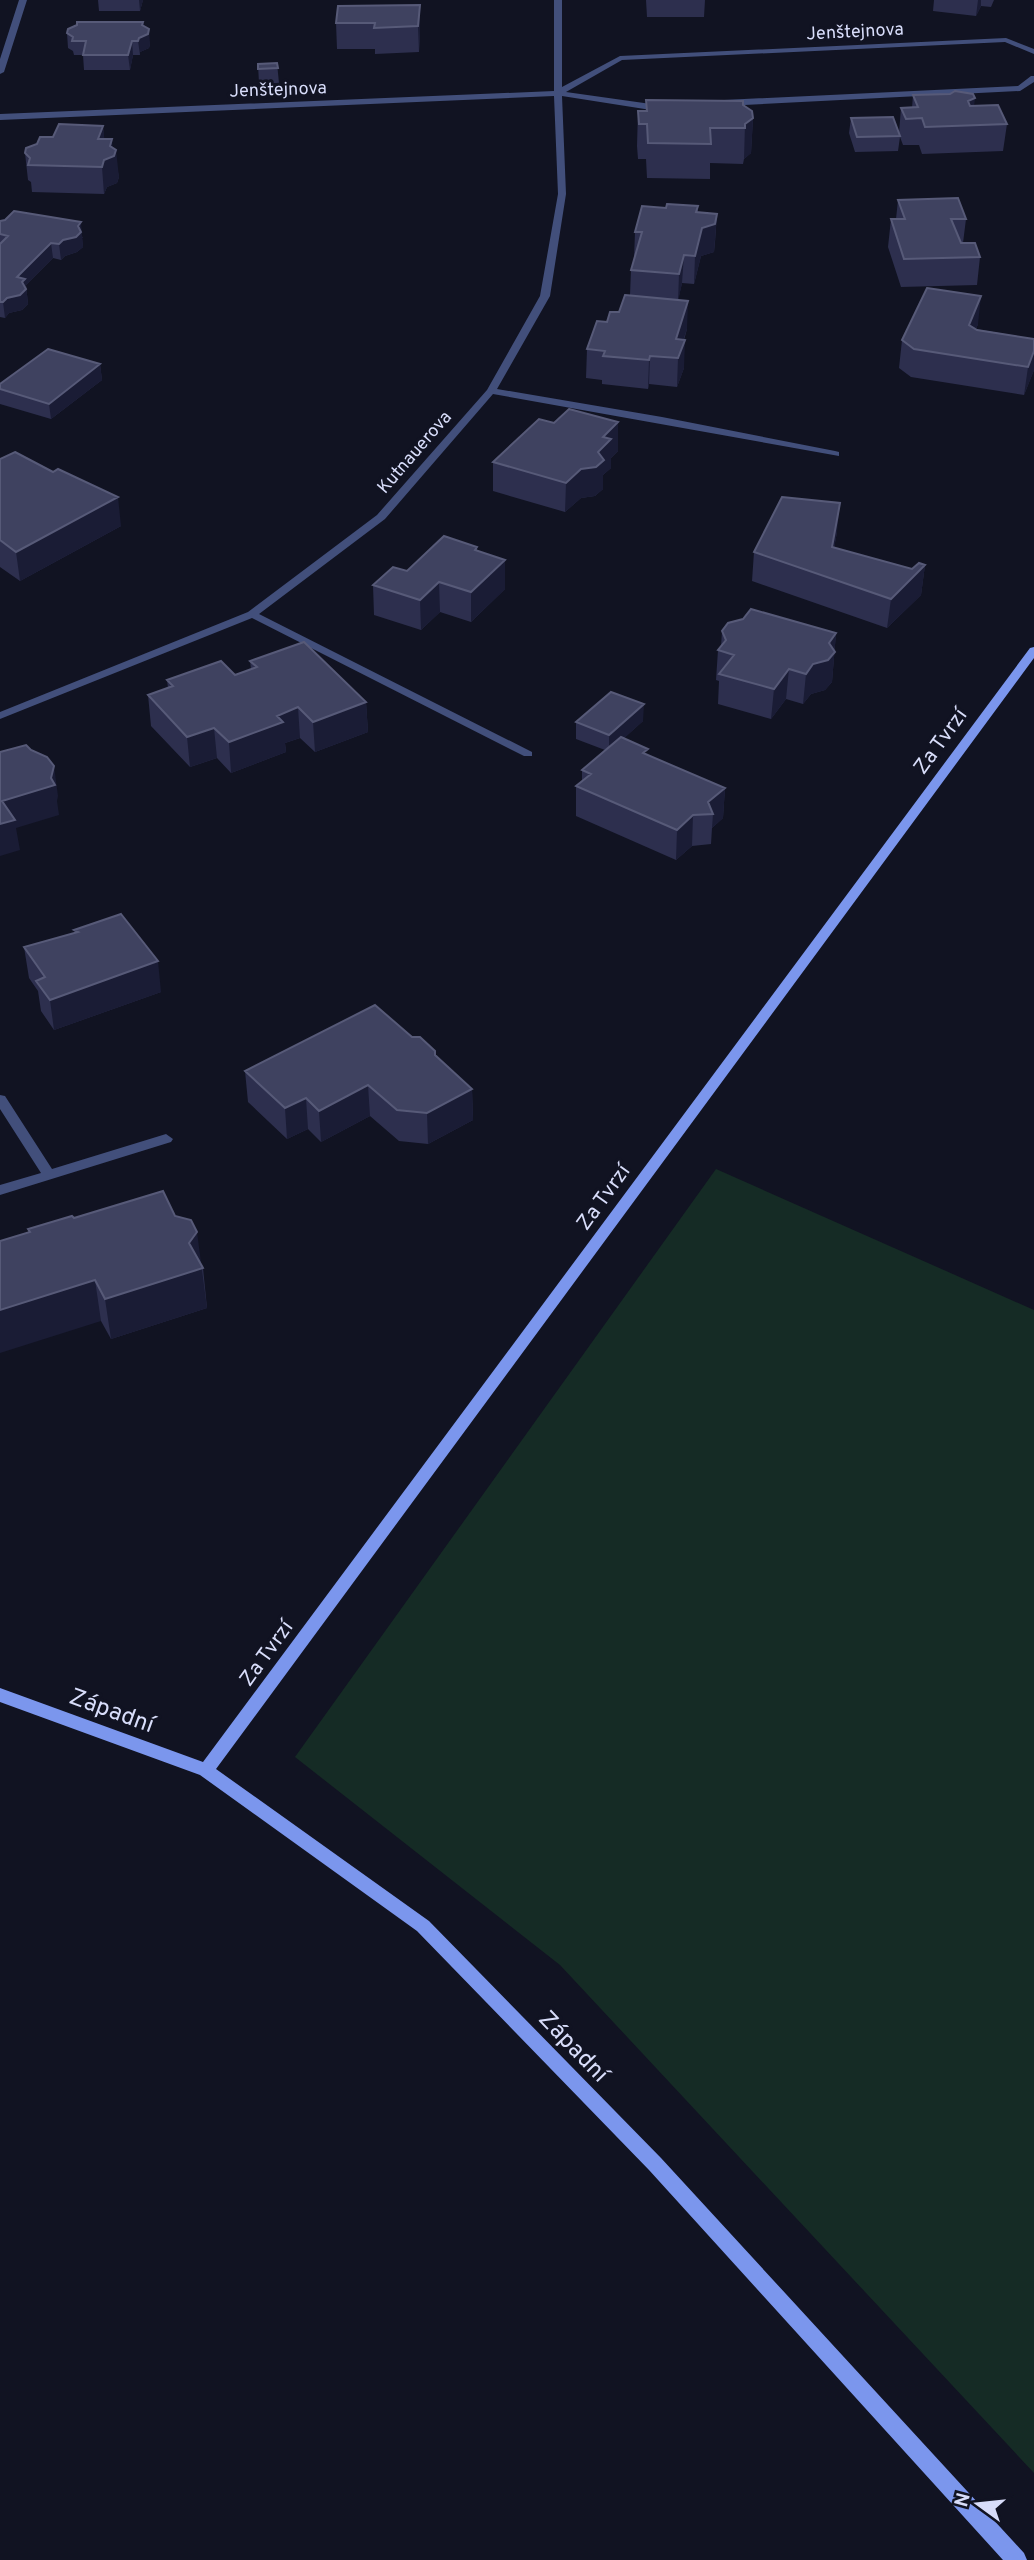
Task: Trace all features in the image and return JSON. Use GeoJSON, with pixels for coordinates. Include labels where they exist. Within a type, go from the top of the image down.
{"type":"FeatureCollection","features":[{"type":"Feature","properties":{"kind":"street"},"geometry":{"type":"LineString","coordinates":[[0,72],[23,0]]}},
{"type":"Feature","properties":{"kind":"street","name":"Kutnauerova"},"geometry":{"type":"LineString","coordinates":[[0,716],[252,614],[381,517],[491,391],[545,296],[562,194],[558,0]]}},
{"type":"Feature","properties":{"kind":"street","name":"Jenštejnova"},"geometry":{"type":"LineString","coordinates":[[558,93],[620,58],[1006,40],[1034,52]]}},
{"type":"Feature","properties":{"kind":"street"},"geometry":{"type":"LineString","coordinates":[[720,103],[1020,88],[1034,78]]}},
{"type":"Feature","properties":{"kind":"street","name":"Jenštejnova"},"geometry":{"type":"LineString","coordinates":[[0,117],[558,93],[651,107],[679,105]]}},
{"type":"Feature","properties":{"kind":"street"},"geometry":{"type":"LineString","coordinates":[[491,391],[662,420],[835,454]]}},
{"type":"Feature","properties":{"kind":"street"},"geometry":{"type":"LineString","coordinates":[[252,614],[528,754]]}},
{"type":"Feature","properties":{"kind":"street","name":"Za Tvrzí"},"geometry":{"type":"LineString","coordinates":[[206,1770],[1034,650]]}},
{"type":"Feature","properties":{"kind":"street"},"geometry":{"type":"LineString","coordinates":[[0,1099],[49,1175]]}},
{"type":"Feature","properties":{"kind":"street"},"geometry":{"type":"LineString","coordinates":[[0,1190],[166,1139]]}},
{"type":"Feature","properties":{"kind":"street","name":"Západní"},"geometry":{"type":"LineString","coordinates":[[0,1695],[206,1770],[423,1926],[654,2164],[1017,2560]]}},
{"type":"Feature","properties":{"kind":"green space"},"geometry":{"type":"Polygon","coordinates":[[[716,1169],[1034,1310],[1034,2473],[560,1965],[295,1757],[716,1169]]]}},
{"type":"Feature","properties":{"kind":"building"},"geometry":{"type":"Polygon","coordinates":[[[420,5],[418,26],[374,28],[375,23],[336,23],[338,6],[420,5]]]}},
{"type":"Feature","properties":{"kind":"building"},"geometry":{"type":"Polygon","coordinates":[[[77,22],[143,22],[142,25],[149,29],[148,34],[138,41],[132,41],[128,55],[83,55],[86,41],[72,41],[73,37],[67,33],[77,22]]]}},
{"type":"Feature","properties":{"kind":"building"},"geometry":{"type":"Polygon","coordinates":[[[277,63],[278,68],[258,69],[258,64],[277,63]]]}},
{"type":"Feature","properties":{"kind":"building"},"geometry":{"type":"Polygon","coordinates":[[[955,91],[973,94],[975,98],[968,101],[970,106],[998,105],[1007,124],[925,127],[922,118],[906,119],[901,108],[918,107],[913,95],[950,94],[955,91]]]}},
{"type":"Feature","properties":{"kind":"building"},"geometry":{"type":"Polygon","coordinates":[[[646,100],[743,101],[743,105],[752,111],[753,118],[745,124],[745,128],[710,128],[711,144],[648,143],[647,124],[639,124],[638,111],[647,111],[646,100]]]}},
{"type":"Feature","properties":{"kind":"building"},"geometry":{"type":"Polygon","coordinates":[[[893,117],[900,136],[857,137],[851,118],[893,117]]]}},
{"type":"Feature","properties":{"kind":"building"},"geometry":{"type":"Polygon","coordinates":[[[59,124],[103,126],[98,139],[112,139],[110,146],[116,150],[114,156],[104,160],[102,167],[28,165],[30,158],[25,153],[26,148],[37,144],[40,137],[53,137],[59,124]]]}},
{"type":"Feature","properties":{"kind":"building"},"geometry":{"type":"Polygon","coordinates":[[[958,198],[966,219],[951,219],[961,243],[975,243],[980,257],[904,259],[891,219],[905,219],[898,200],[958,198]]]}},
{"type":"Feature","properties":{"kind":"building"},"geometry":{"type":"Polygon","coordinates":[[[667,204],[698,206],[696,212],[717,214],[715,224],[702,228],[695,256],[684,255],[679,274],[631,270],[642,232],[635,232],[642,206],[666,208],[667,204]]]}},
{"type":"Feature","properties":{"kind":"building"},"geometry":{"type":"Polygon","coordinates":[[[14,211],[81,222],[78,226],[81,232],[59,244],[51,243],[17,277],[25,279],[22,282],[26,289],[20,295],[0,302],[0,244],[8,236],[0,234],[0,221],[14,211]]]}},
{"type":"Feature","properties":{"kind":"building"},"geometry":{"type":"Polygon","coordinates":[[[927,288],[981,296],[969,325],[977,330],[1034,339],[1034,351],[1028,367],[914,349],[902,340],[927,288]]]}},
{"type":"Feature","properties":{"kind":"building"},"geometry":{"type":"Polygon","coordinates":[[[625,295],[688,301],[676,339],[685,340],[678,358],[650,356],[649,360],[603,356],[605,351],[587,349],[597,321],[607,322],[610,312],[619,312],[625,295]]]}},
{"type":"Feature","properties":{"kind":"building"},"geometry":{"type":"Polygon","coordinates":[[[48,349],[100,364],[49,404],[0,389],[0,384],[48,349]]]}},
{"type":"Feature","properties":{"kind":"building"},"geometry":{"type":"Polygon","coordinates":[[[569,409],[618,422],[603,437],[611,439],[598,452],[604,460],[596,467],[581,469],[566,483],[493,462],[539,419],[554,423],[569,409]]]}},
{"type":"Feature","properties":{"kind":"building"},"geometry":{"type":"Polygon","coordinates":[[[15,452],[53,472],[58,469],[118,497],[16,552],[0,540],[0,459],[15,452]]]}},
{"type":"Feature","properties":{"kind":"building"},"geometry":{"type":"Polygon","coordinates":[[[782,497],[840,503],[832,547],[912,569],[919,563],[925,565],[891,599],[754,552],[782,497]]]}},
{"type":"Feature","properties":{"kind":"building"},"geometry":{"type":"Polygon","coordinates":[[[444,536],[505,560],[471,592],[439,582],[420,600],[373,585],[393,567],[407,571],[444,536]]]}},
{"type":"Feature","properties":{"kind":"building"},"geometry":{"type":"Polygon","coordinates":[[[751,609],[836,633],[829,643],[835,652],[828,660],[813,664],[806,674],[789,669],[774,689],[719,674],[734,655],[718,650],[726,640],[722,631],[728,623],[743,619],[751,609]]]}},
{"type":"Feature","properties":{"kind":"building"},"geometry":{"type":"Polygon","coordinates":[[[304,642],[366,702],[313,722],[298,707],[277,716],[283,722],[229,742],[214,728],[187,737],[148,695],[173,686],[167,680],[221,661],[235,675],[257,667],[250,661],[304,642]]]}},
{"type":"Feature","properties":{"kind":"building"},"geometry":{"type":"Polygon","coordinates":[[[611,692],[644,704],[609,735],[576,722],[611,692]]]}},
{"type":"Feature","properties":{"kind":"building"},"geometry":{"type":"Polygon","coordinates":[[[621,737],[648,749],[643,753],[725,788],[708,802],[713,814],[693,815],[677,830],[576,786],[591,774],[582,770],[621,737]]]}},
{"type":"Feature","properties":{"kind":"building"},"geometry":{"type":"Polygon","coordinates":[[[26,745],[47,757],[54,766],[51,778],[55,785],[2,801],[15,820],[0,824],[0,752],[26,745]]]}},
{"type":"Feature","properties":{"kind":"building"},"geometry":{"type":"Polygon","coordinates":[[[121,914],[158,961],[50,1000],[36,981],[45,977],[24,947],[78,932],[74,930],[121,914]]]}},
{"type":"Feature","properties":{"kind":"building"},"geometry":{"type":"Polygon","coordinates":[[[375,1005],[412,1037],[420,1037],[435,1051],[435,1055],[472,1089],[427,1113],[397,1110],[368,1085],[319,1111],[306,1098],[285,1108],[245,1071],[375,1005]]]}},
{"type":"Feature","properties":{"kind":"building"},"geometry":{"type":"Polygon","coordinates":[[[163,1191],[175,1216],[191,1220],[197,1232],[189,1243],[203,1268],[105,1299],[95,1280],[0,1310],[0,1241],[30,1232],[28,1229],[163,1191]]]}}]}
